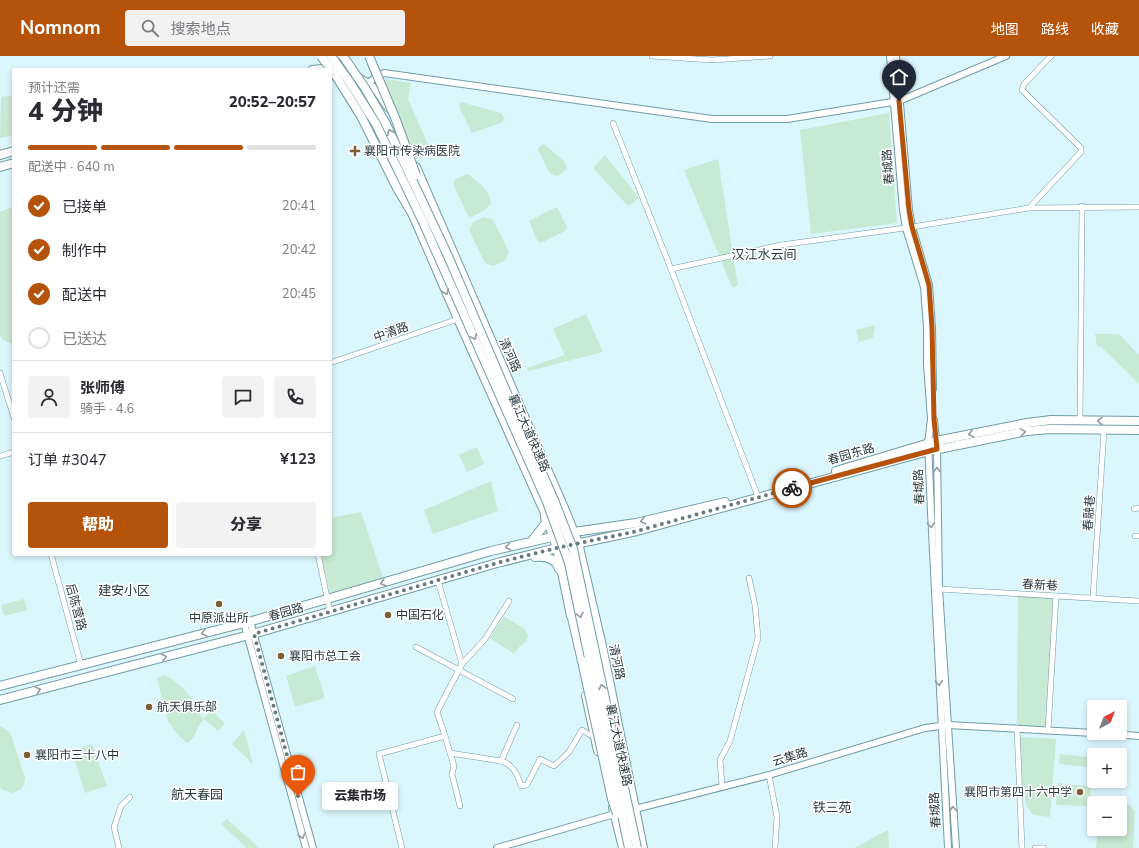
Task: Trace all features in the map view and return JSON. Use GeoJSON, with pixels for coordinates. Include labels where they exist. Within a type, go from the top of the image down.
{"type":"FeatureCollection","features":[{"type":"Feature","properties":{"kind":"main road"},"geometry":{"type":"LineString","coordinates":[[321,56],[330,68]]}},
{"type":"Feature","properties":{"kind":"main road","name":"襄江大道快速路"},"geometry":{"type":"LineString","coordinates":[[331,56],[349,81],[376,124],[423,222],[547,502],[569,563],[629,848]]}},
{"type":"Feature","properties":{"kind":"main road","name":"襄江大道快速路"},"geometry":{"type":"LineString","coordinates":[[343,56],[386,122],[448,256],[554,500],[573,549],[637,848]]}},
{"type":"Feature","properties":{"kind":"main road"},"geometry":{"type":"LineString","coordinates":[[369,56],[435,218],[448,256]]}},
{"type":"Feature","properties":{"kind":"main road","name":"清河路"},"geometry":{"type":"LineString","coordinates":[[332,68],[336,68],[367,83],[378,92],[388,107],[574,532],[578,543],[602,646],[643,848]]}},
{"type":"Feature","properties":{"kind":"main road"},"geometry":{"type":"LineString","coordinates":[[332,71],[361,116],[397,188],[416,220]]}},
{"type":"Feature","properties":{"kind":"main road"},"geometry":{"type":"LineString","coordinates":[[332,80],[335,80],[351,89],[366,105],[458,319],[545,513],[557,548],[624,848]]}},
{"type":"Feature","properties":{"kind":"main road"},"geometry":{"type":"LineString","coordinates":[[0,155],[12,152]]}},
{"type":"Feature","properties":{"kind":"main road"},"geometry":{"type":"LineString","coordinates":[[0,167],[12,164]]}},
{"type":"Feature","properties":{"kind":"main road","name":"春园东路"},"geometry":{"type":"LineString","coordinates":[[574,532],[636,523],[757,494],[932,446],[1026,423],[1052,420],[1139,421]]}},
{"type":"Feature","properties":{"kind":"main road","name":"春园东路"},"geometry":{"type":"LineString","coordinates":[[578,543],[637,531],[932,446],[1035,430],[1139,430]]}},
{"type":"Feature","properties":{"kind":"main road"},"geometry":{"type":"LineString","coordinates":[[531,542],[546,523],[545,513]]}},
{"type":"Feature","properties":{"kind":"main road"},"geometry":{"type":"LineString","coordinates":[[567,515],[578,527],[591,530]]}},
{"type":"Feature","properties":{"kind":"main road","name":"春园路"},"geometry":{"type":"LineString","coordinates":[[0,686],[247,622],[491,551],[574,532]]}},
{"type":"Feature","properties":{"kind":"main road"},"geometry":{"type":"LineString","coordinates":[[583,565],[584,553],[594,540]]}},
{"type":"Feature","properties":{"kind":"main road","name":"春园路"},"geometry":{"type":"LineString","coordinates":[[0,700],[250,635],[497,563],[578,543]]}},
{"type":"Feature","properties":{"kind":"main road"},"geometry":{"type":"LineString","coordinates":[[520,558],[544,556],[553,559],[558,564],[570,607],[573,636],[592,729],[624,848]]}},
{"type":"Feature","properties":{"kind":"street"},"geometry":{"type":"LineString","coordinates":[[652,56],[712,60],[770,56]]}},
{"type":"Feature","properties":{"kind":"street","name":"春城路"},"geometry":{"type":"LineString","coordinates":[[890,56],[909,210],[909,228],[929,285],[932,328],[934,419],[932,446],[945,725],[956,848]]}},
{"type":"Feature","properties":{"kind":"street","name":"春城路"},"geometry":{"type":"LineString","coordinates":[[896,56],[896,101]]}},
{"type":"Feature","properties":{"kind":"street"},"geometry":{"type":"LineString","coordinates":[[367,83],[384,73],[712,119],[787,119],[896,101],[1006,56]]}},
{"type":"Feature","properties":{"kind":"street"},"geometry":{"type":"LineString","coordinates":[[1029,208],[1081,152],[1082,148],[1022,90],[1024,84],[1051,56]]}},
{"type":"Feature","properties":{"kind":"street"},"geometry":{"type":"LineString","coordinates":[[613,123],[671,269],[757,494]]}},
{"type":"Feature","properties":{"kind":"street"},"geometry":{"type":"LineString","coordinates":[[1080,420],[1082,206]]}},
{"type":"Feature","properties":{"kind":"street"},"geometry":{"type":"LineString","coordinates":[[671,269],[781,245],[909,228],[1029,208],[1082,206],[1139,207]]}},
{"type":"Feature","properties":{"kind":"street","name":"中清路"},"geometry":{"type":"LineString","coordinates":[[332,362],[458,319]]}},
{"type":"Feature","properties":{"kind":"street"},"geometry":{"type":"LineString","coordinates":[[0,373],[12,412]]}},
{"type":"Feature","properties":{"kind":"street","name":"春融巷"},"geometry":{"type":"LineString","coordinates":[[1093,598],[1104,430]]}},
{"type":"Feature","properties":{"kind":"street","name":"春城路"},"geometry":{"type":"LineString","coordinates":[[932,446],[945,725],[948,848]]}},
{"type":"Feature","properties":{"kind":"street"},"geometry":{"type":"LineString","coordinates":[[0,456],[12,453]]}},
{"type":"Feature","properties":{"kind":"street","name":"后陈营路"},"geometry":{"type":"LineString","coordinates":[[52,556],[81,665]]}},
{"type":"Feature","properties":{"kind":"street"},"geometry":{"type":"LineString","coordinates":[[318,556],[330,612]]}},
{"type":"Feature","properties":{"kind":"street"},"geometry":{"type":"LineString","coordinates":[[722,786],[720,760],[730,741],[758,638],[749,578]]}},
{"type":"Feature","properties":{"kind":"street"},"geometry":{"type":"LineString","coordinates":[[438,581],[462,664]]}},
{"type":"Feature","properties":{"kind":"street","name":"春新巷"},"geometry":{"type":"LineString","coordinates":[[939,589],[1139,601]]}},
{"type":"Feature","properties":{"kind":"street"},"geometry":{"type":"LineString","coordinates":[[1048,730],[1056,596]]}},
{"type":"Feature","properties":{"kind":"street"},"geometry":{"type":"LineString","coordinates":[[460,806],[452,774],[454,766],[437,712],[462,664],[484,639],[509,601]]}},
{"type":"Feature","properties":{"kind":"street"},"geometry":{"type":"LineString","coordinates":[[247,622],[306,848]]}},
{"type":"Feature","properties":{"kind":"street"},"geometry":{"type":"LineString","coordinates":[[250,635],[313,848]]}},
{"type":"Feature","properties":{"kind":"street"},"geometry":{"type":"LineString","coordinates":[[416,647],[513,699]]}},
{"type":"Feature","properties":{"kind":"street"},"geometry":{"type":"LineString","coordinates":[[501,761],[517,725]]}},
{"type":"Feature","properties":{"kind":"street","name":"云集路"},"geometry":{"type":"LineString","coordinates":[[497,848],[518,845],[615,814],[769,774],[926,728],[945,725],[1087,733]]}},
{"type":"Feature","properties":{"kind":"street"},"geometry":{"type":"LineString","coordinates":[[1017,728],[1022,848]]}},
{"type":"Feature","properties":{"kind":"street"},"geometry":{"type":"LineString","coordinates":[[450,753],[505,762],[514,769],[519,776],[521,786],[527,785],[540,759],[554,766],[569,752],[582,730],[590,735]]}},
{"type":"Feature","properties":{"kind":"street"},"geometry":{"type":"LineString","coordinates":[[1127,735],[1139,736]]}},
{"type":"Feature","properties":{"kind":"street"},"geometry":{"type":"LineString","coordinates":[[402,848],[379,754],[445,736]]}},
{"type":"Feature","properties":{"kind":"street"},"geometry":{"type":"LineString","coordinates":[[769,774],[777,817],[775,848]]}},
{"type":"Feature","properties":{"kind":"street"},"geometry":{"type":"LineString","coordinates":[[119,848],[114,826],[121,806],[130,797]]}},
{"type":"Feature","properties":{"kind":"street"},"geometry":{"type":"LineString","coordinates":[[1035,848],[1044,848]]}},
{"type":"Feature","properties":{"kind":"green space"},"geometry":{"type":"Polygon","coordinates":[[[386,79],[411,83],[408,99],[429,147],[427,154],[416,159],[381,82],[386,79]]]}},
{"type":"Feature","properties":{"kind":"green space"},"geometry":{"type":"Polygon","coordinates":[[[12,95],[12,135],[0,138],[1,97],[12,95]]]}},
{"type":"Feature","properties":{"kind":"green space"},"geometry":{"type":"Polygon","coordinates":[[[461,102],[501,113],[504,118],[503,122],[472,133],[459,106],[461,102]]]}},
{"type":"Feature","properties":{"kind":"green space"},"geometry":{"type":"Polygon","coordinates":[[[889,113],[897,223],[811,234],[800,130],[889,113]]]}},
{"type":"Feature","properties":{"kind":"green space"},"geometry":{"type":"Polygon","coordinates":[[[544,144],[564,161],[567,169],[558,176],[550,174],[538,150],[539,147],[544,144]]]}},
{"type":"Feature","properties":{"kind":"green space"},"geometry":{"type":"Polygon","coordinates":[[[605,155],[639,198],[628,206],[593,168],[605,155]]]}},
{"type":"Feature","properties":{"kind":"green space"},"geometry":{"type":"Polygon","coordinates":[[[718,159],[738,286],[732,287],[684,170],[718,159]]]}},
{"type":"Feature","properties":{"kind":"green space"},"geometry":{"type":"Polygon","coordinates":[[[468,174],[486,190],[491,204],[483,211],[472,217],[468,216],[454,186],[454,180],[468,174]]]}},
{"type":"Feature","properties":{"kind":"green space"},"geometry":{"type":"Polygon","coordinates":[[[12,207],[12,344],[3,340],[0,335],[0,212],[12,207]]]}},
{"type":"Feature","properties":{"kind":"green space"},"geometry":{"type":"Polygon","coordinates":[[[557,207],[567,227],[565,231],[541,243],[538,242],[529,221],[557,207]]]}},
{"type":"Feature","properties":{"kind":"green space"},"geometry":{"type":"Polygon","coordinates":[[[484,217],[493,220],[509,252],[505,261],[493,266],[485,263],[469,230],[473,222],[484,217]]]}},
{"type":"Feature","properties":{"kind":"green space"},"geometry":{"type":"Polygon","coordinates":[[[586,314],[603,352],[529,371],[527,368],[565,355],[553,329],[586,314]]]}},
{"type":"Feature","properties":{"kind":"green space"},"geometry":{"type":"Polygon","coordinates":[[[875,325],[873,338],[859,342],[856,330],[875,325]]]}},
{"type":"Feature","properties":{"kind":"green space"},"geometry":{"type":"Polygon","coordinates":[[[1095,334],[1119,334],[1139,355],[1139,384],[1102,348],[1097,346],[1095,334]]]}},
{"type":"Feature","properties":{"kind":"green space"},"geometry":{"type":"Polygon","coordinates":[[[477,447],[484,464],[467,472],[459,455],[477,447]]]}},
{"type":"Feature","properties":{"kind":"green space"},"geometry":{"type":"Polygon","coordinates":[[[491,481],[498,511],[433,534],[424,510],[491,481]]]}},
{"type":"Feature","properties":{"kind":"green space"},"geometry":{"type":"Polygon","coordinates":[[[361,512],[384,581],[330,593],[321,556],[332,556],[332,518],[361,512]]]}},
{"type":"Feature","properties":{"kind":"green space"},"geometry":{"type":"Polygon","coordinates":[[[1018,593],[1056,596],[1048,730],[1017,728],[1018,593]]]}},
{"type":"Feature","properties":{"kind":"green space"},"geometry":{"type":"Polygon","coordinates":[[[24,599],[27,610],[4,616],[1,605],[24,599]]]}},
{"type":"Feature","properties":{"kind":"green space"},"geometry":{"type":"Polygon","coordinates":[[[504,617],[524,628],[528,635],[527,641],[520,646],[514,654],[490,638],[504,617]]]}},
{"type":"Feature","properties":{"kind":"green space"},"geometry":{"type":"Polygon","coordinates":[[[315,666],[325,698],[295,707],[286,676],[315,666]]]}},
{"type":"Feature","properties":{"kind":"green space"},"geometry":{"type":"Polygon","coordinates":[[[164,675],[175,681],[186,691],[198,708],[203,719],[211,710],[225,723],[218,731],[204,719],[193,738],[187,743],[178,735],[168,721],[157,679],[164,675]]]}},
{"type":"Feature","properties":{"kind":"green space"},"geometry":{"type":"Polygon","coordinates":[[[0,726],[10,732],[25,778],[22,788],[12,793],[1,789],[0,785],[0,726]]]}},
{"type":"Feature","properties":{"kind":"green space"},"geometry":{"type":"Polygon","coordinates":[[[244,730],[253,764],[232,744],[244,730]]]}},
{"type":"Feature","properties":{"kind":"green space"},"geometry":{"type":"Polygon","coordinates":[[[1019,737],[1056,739],[1050,817],[1034,815],[1027,806],[1025,800],[1026,789],[1021,784],[1019,737]]]}},
{"type":"Feature","properties":{"kind":"green space"},"geometry":{"type":"Polygon","coordinates":[[[92,744],[107,786],[85,793],[72,752],[92,744]]]}},
{"type":"Feature","properties":{"kind":"green space"},"geometry":{"type":"Polygon","coordinates":[[[1060,754],[1087,757],[1087,767],[1059,764],[1060,754]]]}},
{"type":"Feature","properties":{"kind":"green space"},"geometry":{"type":"Polygon","coordinates":[[[1058,783],[1087,786],[1087,788],[1091,788],[1090,796],[1087,796],[1087,806],[1056,805],[1058,783]]]}},
{"type":"Feature","properties":{"kind":"green space"},"geometry":{"type":"Polygon","coordinates":[[[1127,804],[1135,812],[1133,848],[1096,848],[1097,836],[1127,836],[1127,804]]]}},
{"type":"Feature","properties":{"kind":"green space"},"geometry":{"type":"Polygon","coordinates":[[[227,819],[259,848],[247,848],[221,824],[227,819]]]}},
{"type":"Feature","properties":{"kind":"green space"},"geometry":{"type":"Polygon","coordinates":[[[888,830],[889,848],[854,848],[888,830]]]}},
{"type":"Feature","properties":{"kind":"way so far"},"geometry":{"type":"LineString","coordinates":[[298,796],[254,634],[497,563],[557,548],[637,531],[792,488]]}},
{"type":"Feature","properties":{"kind":"place","name":"襄阳市传染病医院"},"geometry":{"type":"Point","coordinates":[355,151]}},
{"type":"Feature","properties":{"kind":"place","name":"中原派出所"},"geometry":{"type":"Point","coordinates":[219,604]}},
{"type":"Feature","properties":{"kind":"place","name":"中国石化"},"geometry":{"type":"Point","coordinates":[388,615]}},
{"type":"Feature","properties":{"kind":"place","name":"襄阳市总工会"},"geometry":{"type":"Point","coordinates":[281,656]}},
{"type":"Feature","properties":{"kind":"place","name":"航天俱乐部"},"geometry":{"type":"Point","coordinates":[149,707]}},
{"type":"Feature","properties":{"kind":"place","name":"襄阳市三十八中"},"geometry":{"type":"Point","coordinates":[27,755]}},
{"type":"Feature","properties":{"kind":"place","name":"襄阳市第四十六中学"},"geometry":{"type":"Point","coordinates":[1080,792]}},
{"type":"Feature","properties":{"kind":"place","name":"云集市场"},"geometry":{"type":"Point","coordinates":[298,796]}},
{"type":"Feature","properties":{"kind":"district","name":"汉江水云间"},"geometry":{"type":"Point","coordinates":[764,255]}},
{"type":"Feature","properties":{"kind":"district","name":"建安小区"},"geometry":{"type":"Point","coordinates":[124,591]}},
{"type":"Feature","properties":{"kind":"district","name":"航天春园"},"geometry":{"type":"Point","coordinates":[197,795]}},
{"type":"Feature","properties":{"kind":"district","name":"铁三苑"},"geometry":{"type":"Point","coordinates":[832,808]}},
{"type":"Feature","properties":{"kind":"route"},"geometry":{"type":"LineString","coordinates":[[792,488],[937,449],[934,419],[932,328],[929,285],[912,227],[909,210],[899,101]]}}]}
